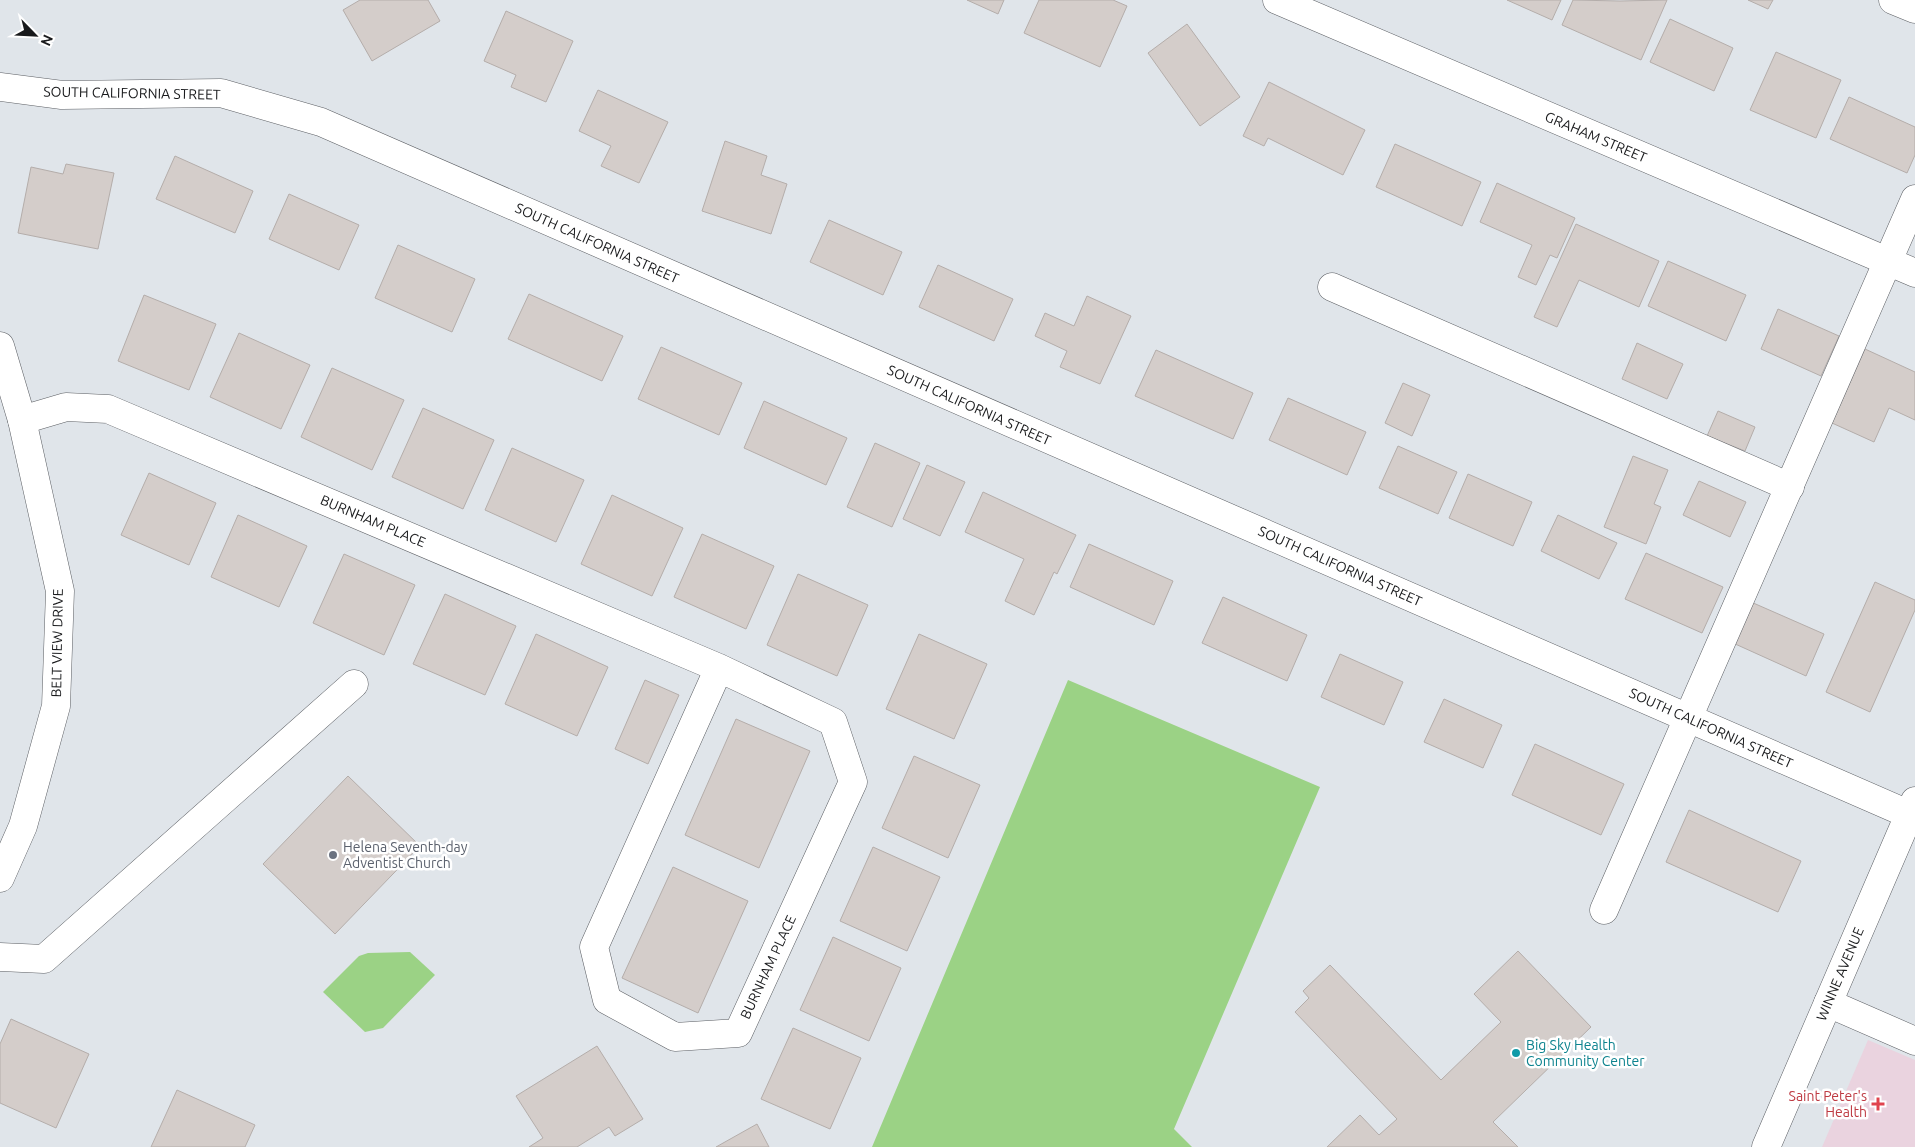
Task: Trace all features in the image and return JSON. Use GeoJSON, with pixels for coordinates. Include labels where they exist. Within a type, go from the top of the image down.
{"type":"FeatureCollection","features":[{"type":"Feature","properties":{"kind":"street","name":"GRAHAM STREET"},"geometry":{"type":"LineString","coordinates":[[1277,0],[1915,273]]}},
{"type":"Feature","properties":{"kind":"street"},"geometry":{"type":"LineString","coordinates":[[1893,0],[1915,9]]}},
{"type":"Feature","properties":{"kind":"street","name":"SOUTH CALIFORNIA STREET"},"geometry":{"type":"LineString","coordinates":[[0,87],[62,95],[221,93],[321,122],[1688,718],[1913,811]]}},
{"type":"Feature","properties":{"kind":"street"},"geometry":{"type":"LineString","coordinates":[[1604,910],[1915,199]]}},
{"type":"Feature","properties":{"kind":"street"},"geometry":{"type":"LineString","coordinates":[[1332,287],[1790,488]]}},
{"type":"Feature","properties":{"kind":"street","name":"BELT VIEW DRIVE"},"geometry":{"type":"LineString","coordinates":[[0,346],[22,420],[60,591],[56,706],[23,826],[0,878]]}},
{"type":"Feature","properties":{"kind":"street","name":"BURNHAM PLACE"},"geometry":{"type":"LineString","coordinates":[[22,420],[66,407],[108,409],[719,668],[833,722],[853,782],[738,1033],[675,1037],[607,1000],[594,947],[719,668]]}},
{"type":"Feature","properties":{"kind":"street"},"geometry":{"type":"LineString","coordinates":[[0,956],[44,959],[354,684]]}},
{"type":"Feature","properties":{"kind":"street","name":"WINNE AVENUE"},"geometry":{"type":"LineString","coordinates":[[1766,1147],[1913,811]]}},
{"type":"Feature","properties":{"kind":"street"},"geometry":{"type":"LineString","coordinates":[[1828,1003],[1915,1041]]}},
{"type":"Feature","properties":{"kind":"shaded area","name":"Saint Peter's Health"},"geometry":{"type":"Polygon","coordinates":[[[1868,1040],[1915,1060],[1915,1147],[1822,1147],[1868,1040]]]}},
{"type":"Feature","properties":{"kind":"green space"},"geometry":{"type":"Polygon","coordinates":[[[1068,680],[1320,787],[1174,1129],[1192,1147],[872,1147],[1068,680]]]}},
{"type":"Feature","properties":{"kind":"green space"},"geometry":{"type":"Polygon","coordinates":[[[410,952],[435,975],[383,1028],[365,1032],[323,992],[359,956],[368,953],[410,952]]]}},
{"type":"Feature","properties":{"kind":"building"},"geometry":{"type":"Polygon","coordinates":[[[360,0],[428,0],[440,21],[372,61],[343,10],[360,0]]]}},
{"type":"Feature","properties":{"kind":"building"},"geometry":{"type":"Polygon","coordinates":[[[967,0],[1004,0],[998,14],[967,0]]]}},
{"type":"Feature","properties":{"kind":"building"},"geometry":{"type":"Polygon","coordinates":[[[1039,0],[1113,0],[1127,6],[1100,67],[1024,33],[1039,0]]]}},
{"type":"Feature","properties":{"kind":"building"},"geometry":{"type":"Polygon","coordinates":[[[1507,0],[1561,0],[1552,20],[1507,0]]]}},
{"type":"Feature","properties":{"kind":"building"},"geometry":{"type":"Polygon","coordinates":[[[1573,0],[1667,0],[1641,60],[1562,25],[1573,0]]]}},
{"type":"Feature","properties":{"kind":"building"},"geometry":{"type":"Polygon","coordinates":[[[1748,0],[1773,0],[1768,9],[1748,0]]]}},
{"type":"Feature","properties":{"kind":"building"},"geometry":{"type":"Polygon","coordinates":[[[506,11],[573,41],[546,102],[511,87],[516,75],[484,61],[506,11]]]}},
{"type":"Feature","properties":{"kind":"building"},"geometry":{"type":"Polygon","coordinates":[[[1670,19],[1733,48],[1714,91],[1650,62],[1670,19]]]}},
{"type":"Feature","properties":{"kind":"building"},"geometry":{"type":"Polygon","coordinates":[[[1187,24],[1240,97],[1200,126],[1148,53],[1187,24]]]}},
{"type":"Feature","properties":{"kind":"building"},"geometry":{"type":"Polygon","coordinates":[[[1776,52],[1841,80],[1816,138],[1750,110],[1776,52]]]}},
{"type":"Feature","properties":{"kind":"building"},"geometry":{"type":"Polygon","coordinates":[[[1269,82],[1365,130],[1343,175],[1268,138],[1264,146],[1243,136],[1269,82]]]}},
{"type":"Feature","properties":{"kind":"building"},"geometry":{"type":"Polygon","coordinates":[[[598,90],[668,122],[639,183],[601,166],[611,146],[579,131],[598,90]]]}},
{"type":"Feature","properties":{"kind":"building"},"geometry":{"type":"Polygon","coordinates":[[[1849,97],[1915,127],[1915,155],[1907,173],[1830,139],[1849,97]]]}},
{"type":"Feature","properties":{"kind":"building"},"geometry":{"type":"Polygon","coordinates":[[[725,141],[767,156],[761,175],[787,184],[771,234],[702,211],[725,141]]]}},
{"type":"Feature","properties":{"kind":"building"},"geometry":{"type":"Polygon","coordinates":[[[1395,144],[1481,182],[1462,226],[1376,187],[1395,144]]]}},
{"type":"Feature","properties":{"kind":"building"},"geometry":{"type":"Polygon","coordinates":[[[175,156],[253,191],[235,233],[156,199],[175,156]]]}},
{"type":"Feature","properties":{"kind":"building"},"geometry":{"type":"Polygon","coordinates":[[[66,164],[114,173],[98,249],[18,233],[31,167],[63,174],[66,164]]]}},
{"type":"Feature","properties":{"kind":"building"},"geometry":{"type":"Polygon","coordinates":[[[1497,183],[1575,218],[1557,258],[1550,255],[1536,285],[1518,277],[1532,245],[1480,222],[1497,183]]]}},
{"type":"Feature","properties":{"kind":"building"},"geometry":{"type":"Polygon","coordinates":[[[289,194],[359,225],[339,270],[269,239],[289,194]]]}},
{"type":"Feature","properties":{"kind":"building"},"geometry":{"type":"Polygon","coordinates":[[[829,220],[902,252],[883,295],[810,262],[829,220]]]}},
{"type":"Feature","properties":{"kind":"building"},"geometry":{"type":"Polygon","coordinates":[[[1576,224],[1659,261],[1639,307],[1579,280],[1557,327],[1534,317],[1576,224]]]}},
{"type":"Feature","properties":{"kind":"building"},"geometry":{"type":"Polygon","coordinates":[[[398,245],[475,279],[452,332],[375,298],[398,245]]]}},
{"type":"Feature","properties":{"kind":"building"},"geometry":{"type":"Polygon","coordinates":[[[1668,261],[1746,295],[1726,341],[1648,306],[1668,261]]]}},
{"type":"Feature","properties":{"kind":"building"},"geometry":{"type":"Polygon","coordinates":[[[938,265],[1013,299],[994,341],[919,307],[938,265]]]}},
{"type":"Feature","properties":{"kind":"building"},"geometry":{"type":"Polygon","coordinates":[[[529,294],[623,336],[602,381],[508,339],[529,294]]]}},
{"type":"Feature","properties":{"kind":"building"},"geometry":{"type":"Polygon","coordinates":[[[144,295],[216,324],[189,390],[118,361],[144,295]]]}},
{"type":"Feature","properties":{"kind":"building"},"geometry":{"type":"Polygon","coordinates":[[[1087,296],[1131,316],[1100,384],[1060,367],[1067,351],[1035,336],[1045,313],[1074,326],[1087,296]]]}},
{"type":"Feature","properties":{"kind":"building"},"geometry":{"type":"Polygon","coordinates":[[[1778,309],[1839,336],[1821,376],[1761,349],[1778,309]]]}},
{"type":"Feature","properties":{"kind":"building"},"geometry":{"type":"Polygon","coordinates":[[[239,333],[310,365],[281,429],[210,397],[239,333]]]}},
{"type":"Feature","properties":{"kind":"building"},"geometry":{"type":"Polygon","coordinates":[[[1637,343],[1683,364],[1667,399],[1622,379],[1637,343]]]}},
{"type":"Feature","properties":{"kind":"building"},"geometry":{"type":"Polygon","coordinates":[[[661,347],[742,383],[719,435],[638,399],[661,347]]]}},
{"type":"Feature","properties":{"kind":"building"},"geometry":{"type":"Polygon","coordinates":[[[1865,349],[1915,372],[1915,420],[1889,408],[1874,442],[1832,423],[1865,349]]]}},
{"type":"Feature","properties":{"kind":"building"},"geometry":{"type":"Polygon","coordinates":[[[1156,350],[1253,393],[1233,439],[1135,396],[1156,350]]]}},
{"type":"Feature","properties":{"kind":"building"},"geometry":{"type":"Polygon","coordinates":[[[332,368],[404,400],[372,470],[301,437],[332,368]]]}},
{"type":"Feature","properties":{"kind":"building"},"geometry":{"type":"Polygon","coordinates":[[[1403,383],[1430,395],[1412,436],[1385,423],[1403,383]]]}},
{"type":"Feature","properties":{"kind":"building"},"geometry":{"type":"Polygon","coordinates":[[[1288,398],[1366,432],[1347,475],[1269,440],[1288,398]]]}},
{"type":"Feature","properties":{"kind":"building"},"geometry":{"type":"Polygon","coordinates":[[[764,401],[847,438],[826,485],[744,448],[764,401]]]}},
{"type":"Feature","properties":{"kind":"building"},"geometry":{"type":"Polygon","coordinates":[[[423,408],[494,440],[463,509],[392,477],[423,408]]]}},
{"type":"Feature","properties":{"kind":"building"},"geometry":{"type":"Polygon","coordinates":[[[1718,411],[1755,427],[1745,451],[1707,436],[1718,411]]]}},
{"type":"Feature","properties":{"kind":"building"},"geometry":{"type":"Polygon","coordinates":[[[875,443],[920,463],[892,527],[847,507],[875,443]]]}},
{"type":"Feature","properties":{"kind":"building"},"geometry":{"type":"Polygon","coordinates":[[[1398,446],[1457,472],[1438,514],[1379,488],[1398,446]]]}},
{"type":"Feature","properties":{"kind":"building"},"geometry":{"type":"Polygon","coordinates":[[[512,448],[584,480],[556,542],[485,510],[512,448]]]}},
{"type":"Feature","properties":{"kind":"building"},"geometry":{"type":"Polygon","coordinates":[[[1633,456],[1668,470],[1654,504],[1661,507],[1646,544],[1604,527],[1633,456]]]}},
{"type":"Feature","properties":{"kind":"building"},"geometry":{"type":"Polygon","coordinates":[[[927,465],[965,482],[940,536],[903,519],[927,465]]]}},
{"type":"Feature","properties":{"kind":"building"},"geometry":{"type":"Polygon","coordinates":[[[149,473],[216,503],[189,565],[121,535],[149,473]]]}},
{"type":"Feature","properties":{"kind":"building"},"geometry":{"type":"Polygon","coordinates":[[[1468,474],[1532,502],[1513,546],[1449,518],[1468,474]]]}},
{"type":"Feature","properties":{"kind":"building"},"geometry":{"type":"Polygon","coordinates":[[[1699,481],[1746,502],[1730,537],[1683,515],[1699,481]]]}},
{"type":"Feature","properties":{"kind":"building"},"geometry":{"type":"Polygon","coordinates":[[[983,492],[1076,535],[1057,574],[1054,572],[1034,615],[1005,601],[1024,559],[965,532],[983,492]]]}},
{"type":"Feature","properties":{"kind":"building"},"geometry":{"type":"Polygon","coordinates":[[[612,495],[683,528],[652,596],[581,564],[612,495]]]}},
{"type":"Feature","properties":{"kind":"building"},"geometry":{"type":"Polygon","coordinates":[[[238,515],[307,546],[279,607],[211,577],[238,515]]]}},
{"type":"Feature","properties":{"kind":"building"},"geometry":{"type":"Polygon","coordinates":[[[1558,515],[1617,543],[1599,579],[1541,551],[1558,515]]]}},
{"type":"Feature","properties":{"kind":"building"},"geometry":{"type":"Polygon","coordinates":[[[702,534],[774,566],[746,629],[674,597],[702,534]]]}},
{"type":"Feature","properties":{"kind":"building"},"geometry":{"type":"Polygon","coordinates":[[[1089,544],[1173,581],[1154,625],[1070,587],[1089,544]]]}},
{"type":"Feature","properties":{"kind":"building"},"geometry":{"type":"Polygon","coordinates":[[[1646,553],[1723,587],[1702,633],[1625,599],[1646,553]]]}},
{"type":"Feature","properties":{"kind":"building"},"geometry":{"type":"Polygon","coordinates":[[[344,554],[415,585],[384,655],[313,623],[344,554]]]}},
{"type":"Feature","properties":{"kind":"building"},"geometry":{"type":"Polygon","coordinates":[[[798,574],[868,605],[837,676],[767,645],[798,574]]]}},
{"type":"Feature","properties":{"kind":"building"},"geometry":{"type":"Polygon","coordinates":[[[1875,582],[1915,600],[1915,610],[1870,712],[1826,692],[1875,582]]]}},
{"type":"Feature","properties":{"kind":"building"},"geometry":{"type":"Polygon","coordinates":[[[445,594],[516,626],[485,695],[413,664],[445,594]]]}},
{"type":"Feature","properties":{"kind":"building"},"geometry":{"type":"Polygon","coordinates":[[[1223,597],[1307,635],[1287,681],[1202,643],[1223,597]]]}},
{"type":"Feature","properties":{"kind":"building"},"geometry":{"type":"Polygon","coordinates":[[[1751,602],[1824,634],[1806,676],[1733,643],[1751,602]]]}},
{"type":"Feature","properties":{"kind":"building"},"geometry":{"type":"Polygon","coordinates":[[[536,634],[608,667],[577,736],[505,704],[536,634]]]}},
{"type":"Feature","properties":{"kind":"building"},"geometry":{"type":"Polygon","coordinates":[[[919,634],[987,664],[954,739],[886,709],[919,634]]]}},
{"type":"Feature","properties":{"kind":"building"},"geometry":{"type":"Polygon","coordinates":[[[1340,654],[1403,682],[1384,725],[1321,697],[1340,654]]]}},
{"type":"Feature","properties":{"kind":"building"},"geometry":{"type":"Polygon","coordinates":[[[645,680],[679,695],[648,764],[615,749],[645,680]]]}},
{"type":"Feature","properties":{"kind":"building"},"geometry":{"type":"Polygon","coordinates":[[[1444,699],[1502,725],[1483,768],[1424,742],[1444,699]]]}},
{"type":"Feature","properties":{"kind":"building"},"geometry":{"type":"Polygon","coordinates":[[[736,719],[810,751],[759,868],[685,835],[736,719]]]}},
{"type":"Feature","properties":{"kind":"building"},"geometry":{"type":"Polygon","coordinates":[[[1535,744],[1624,784],[1601,835],[1512,795],[1535,744]]]}},
{"type":"Feature","properties":{"kind":"building"},"geometry":{"type":"Polygon","coordinates":[[[914,756],[980,785],[948,858],[882,828],[914,756]]]}},
{"type":"Feature","properties":{"kind":"building"},"geometry":{"type":"Polygon","coordinates":[[[348,776],[420,846],[335,934],[263,864],[348,776]]]}},
{"type":"Feature","properties":{"kind":"building"},"geometry":{"type":"Polygon","coordinates":[[[1689,810],[1801,861],[1778,912],[1666,862],[1689,810]]]}},
{"type":"Feature","properties":{"kind":"building"},"geometry":{"type":"Polygon","coordinates":[[[873,847],[940,877],[907,951],[840,921],[873,847]]]}},
{"type":"Feature","properties":{"kind":"building"},"geometry":{"type":"Polygon","coordinates":[[[673,867],[748,901],[698,1013],[622,978],[673,867]]]}},
{"type":"Feature","properties":{"kind":"building"},"geometry":{"type":"Polygon","coordinates":[[[833,937],[901,968],[869,1041],[800,1010],[833,937]]]}},
{"type":"Feature","properties":{"kind":"building","name":"Big Sky Health Community Center"},"geometry":{"type":"Polygon","coordinates":[[[1518,951],[1591,1027],[1493,1122],[1518,1147],[1327,1147],[1360,1115],[1379,1135],[1397,1119],[1295,1012],[1309,998],[1303,991],[1330,965],[1441,1080],[1501,1022],[1474,994],[1518,951]]]}},
{"type":"Feature","properties":{"kind":"building"},"geometry":{"type":"Polygon","coordinates":[[[11,1019],[89,1054],[56,1128],[0,1103],[0,1044],[11,1019]]]}},
{"type":"Feature","properties":{"kind":"building"},"geometry":{"type":"Polygon","coordinates":[[[793,1028],[861,1058],[830,1129],[761,1099],[793,1028]]]}},
{"type":"Feature","properties":{"kind":"building"},"geometry":{"type":"Polygon","coordinates":[[[597,1046],[643,1119],[615,1136],[609,1127],[577,1147],[529,1147],[543,1138],[516,1096],[597,1046]]]}},
{"type":"Feature","properties":{"kind":"building"},"geometry":{"type":"Polygon","coordinates":[[[177,1090],[255,1125],[245,1147],[151,1147],[177,1090]]]}},
{"type":"Feature","properties":{"kind":"building"},"geometry":{"type":"Polygon","coordinates":[[[757,1124],[769,1147],[716,1147],[757,1124]]]}},
{"type":"Feature","properties":{"kind":"place","name":"Helena Seventh-day Adventist Church"},"geometry":{"type":"Point","coordinates":[333,855]}},
{"type":"Feature","properties":{"kind":"place","name":"Big Sky Health Community Center"},"geometry":{"type":"Point","coordinates":[1516,1053]}},
{"type":"Feature","properties":{"kind":"place","name":"Saint Peter's Health"},"geometry":{"type":"Point","coordinates":[1878,1104]}}]}
